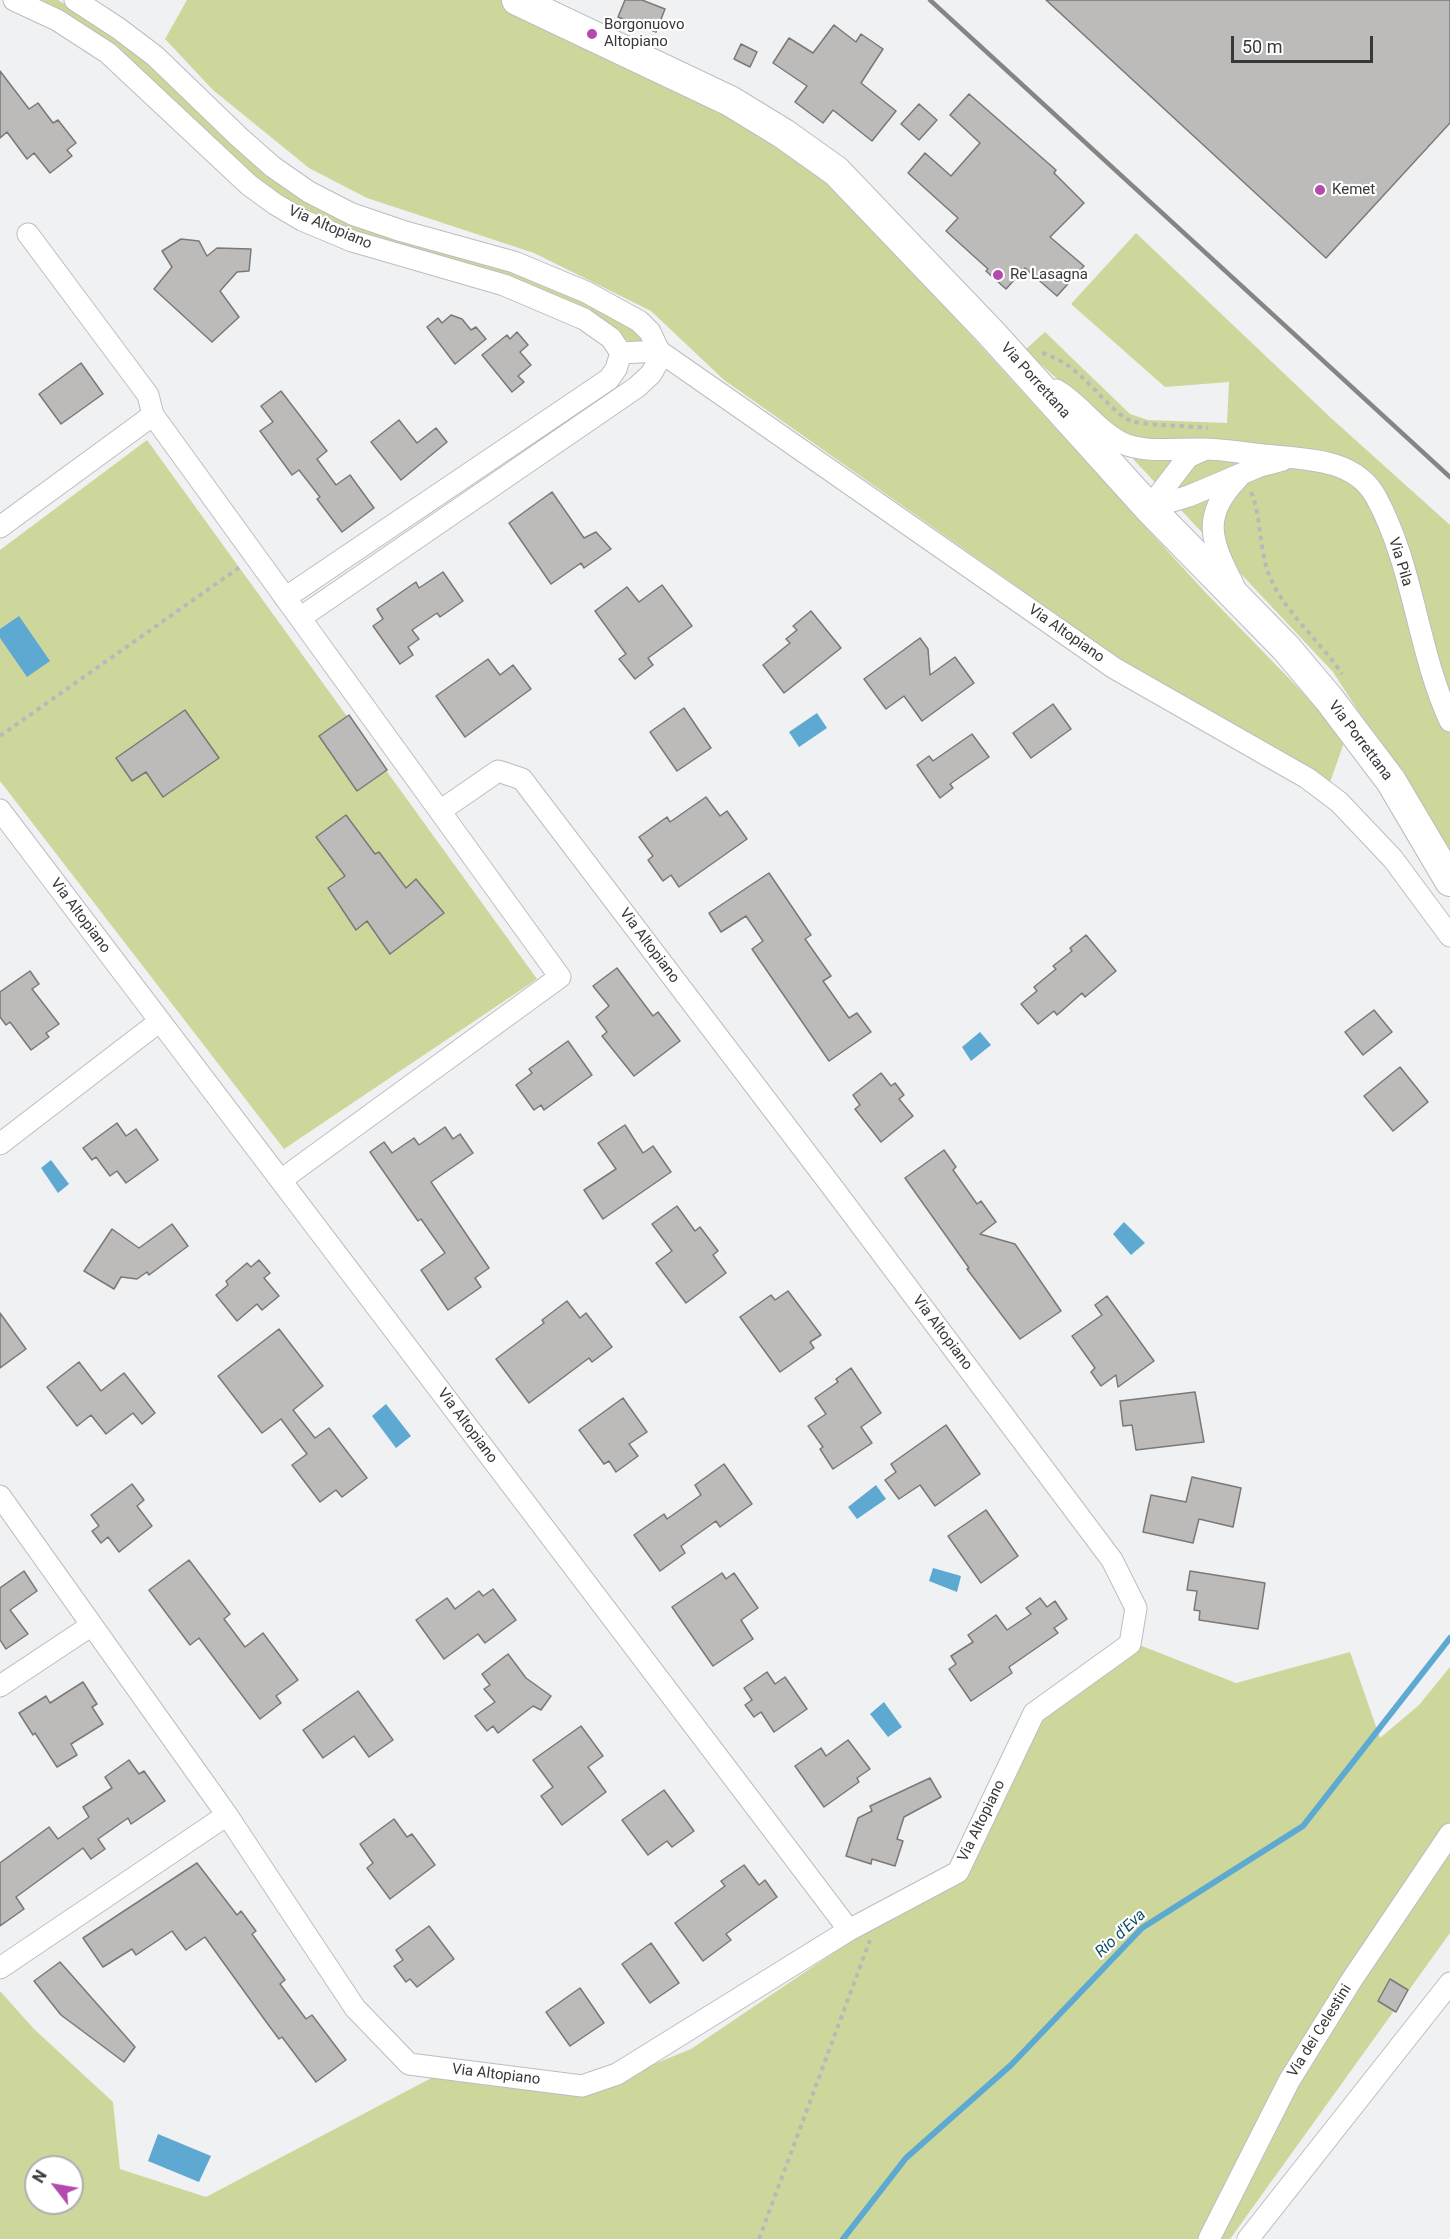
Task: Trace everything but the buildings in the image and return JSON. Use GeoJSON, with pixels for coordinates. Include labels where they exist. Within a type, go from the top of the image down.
{"type":"FeatureCollection","features":[{"type":"Feature","properties":{"kind":"main road","name":"Via Porrettana"},"geometry":{"type":"LineString","coordinates":[[517,0],[730,101],[784,134],[836,171],[992,333],[1149,508],[1286,648],[1329,699],[1384,772],[1450,881]]}},
{"type":"Feature","properties":{"kind":"street","name":"Via Altopiano"},"geometry":{"type":"LineString","coordinates":[[14,0],[57,20],[108,53],[249,185],[302,220],[352,241],[504,285],[541,300],[593,324],[611,338],[621,353]]}},
{"type":"Feature","properties":{"kind":"street","name":"Via Altopiano"},"geometry":{"type":"LineString","coordinates":[[75,0],[118,27],[155,57],[273,167],[309,192],[352,214],[402,231],[514,262],[586,292],[639,321],[650,332],[659,351],[1114,668],[1307,778],[1339,802],[1393,859],[1450,936]]}},
{"type":"Feature","properties":{"kind":"street"},"geometry":{"type":"LineString","coordinates":[[28,234],[148,395],[153,415],[560,977],[281,1180]]}},
{"type":"Feature","properties":{"kind":"street"},"geometry":{"type":"LineString","coordinates":[[285,598],[609,379],[616,369],[621,353],[659,351],[659,360],[651,374],[637,387],[300,618]]}},
{"type":"Feature","properties":{"kind":"street","name":"Via Pila"},"geometry":{"type":"LineString","coordinates":[[1027,374],[1061,393],[1113,437],[1126,444],[1146,450],[1206,449],[1321,460],[1365,480],[1376,496],[1396,543],[1438,694],[1450,721]]}},
{"type":"Feature","properties":{"kind":"street"},"geometry":{"type":"LineString","coordinates":[[0,527],[153,415]]}},
{"type":"Feature","properties":{"kind":"street"},"geometry":{"type":"LineString","coordinates":[[1149,508],[1188,457],[1206,449]]}},
{"type":"Feature","properties":{"kind":"street"},"geometry":{"type":"LineString","coordinates":[[1244,605],[1213,540],[1213,521],[1222,495],[1245,482],[1260,466],[1292,458]]}},
{"type":"Feature","properties":{"kind":"street"},"geometry":{"type":"LineString","coordinates":[[1149,508],[1245,482]]}},
{"type":"Feature","properties":{"kind":"street","name":"Via Altopiano"},"geometry":{"type":"LineString","coordinates":[[0,1496],[227,1815],[355,2008],[409,2064],[582,2086],[617,2074],[849,1930],[958,1872],[1034,1713],[1130,1644],[1136,1608],[1112,1560],[522,779],[498,771],[440,811]]}},
{"type":"Feature","properties":{"kind":"street","name":"Via Altopiano"},"geometry":{"type":"LineString","coordinates":[[0,810],[849,1930]]}},
{"type":"Feature","properties":{"kind":"street"},"geometry":{"type":"LineString","coordinates":[[0,1144],[160,1021]]}},
{"type":"Feature","properties":{"kind":"street"},"geometry":{"type":"LineString","coordinates":[[0,1686],[92,1625]]}},
{"type":"Feature","properties":{"kind":"street"},"geometry":{"type":"LineString","coordinates":[[0,1968],[227,1815]]}},
{"type":"Feature","properties":{"kind":"street","name":"Via dei Celestini"},"geometry":{"type":"LineString","coordinates":[[1209,2239],[1289,2082],[1351,1982],[1450,1834]]}},
{"type":"Feature","properties":{"kind":"street"},"geometry":{"type":"LineString","coordinates":[[1248,2239],[1450,1983]]}},
{"type":"Feature","properties":{"kind":"path"},"geometry":{"type":"LineString","coordinates":[[1245,482],[1257,507],[1258,524],[1268,570],[1290,611],[1334,662],[1346,681]]}},
{"type":"Feature","properties":{"kind":"path"},"geometry":{"type":"LineString","coordinates":[[0,736],[255,556]]}},
{"type":"Feature","properties":{"kind":"path"},"geometry":{"type":"LineString","coordinates":[[759,2239],[880,1914]]}},
{"type":"Feature","properties":{"kind":"green space"},"geometry":{"type":"Polygon","coordinates":[[[30,0],[58,0],[110,31],[281,180],[578,293],[632,326],[646,342],[640,345],[628,341],[590,314],[342,229],[290,205],[30,0]]]}},
{"type":"Feature","properties":{"kind":"green space"},"geometry":{"type":"Polygon","coordinates":[[[187,0],[519,0],[756,113],[843,195],[1205,592],[1346,737],[1329,785],[1208,721],[724,380],[651,311],[534,253],[367,198],[309,168],[213,90],[165,39],[187,0]]]}},
{"type":"Feature","properties":{"kind":"green space"},"geometry":{"type":"Polygon","coordinates":[[[1136,233],[1331,418],[1450,525],[1450,860],[1412,794],[1333,672],[1134,460],[1114,430],[1025,350],[1045,332],[1130,414],[1148,420],[1227,423],[1229,382],[1165,387],[1071,304],[1136,233]]]}},
{"type":"Feature","properties":{"kind":"green space"},"geometry":{"type":"Polygon","coordinates":[[[147,440],[537,979],[284,1149],[0,781],[0,550],[147,440]]]}},
{"type":"Feature","properties":{"kind":"green space"},"geometry":{"type":"Polygon","coordinates":[[[1142,1646],[1236,1683],[1350,1652],[1380,1738],[1419,1705],[1450,1667],[1450,1933],[1230,2239],[0,2239],[0,1991],[34,2029],[113,2102],[120,2169],[206,2197],[437,2075],[588,2091],[691,2049],[968,1862],[1027,1729],[1142,1646]]]}},
{"type":"Feature","properties":{"kind":"water"},"geometry":{"type":"Polygon","coordinates":[[[19,616],[50,661],[27,677],[0,638],[0,629],[19,616]]]}},
{"type":"Feature","properties":{"kind":"water"},"geometry":{"type":"Polygon","coordinates":[[[817,713],[827,728],[799,747],[789,732],[817,713]]]}},
{"type":"Feature","properties":{"kind":"water"},"geometry":{"type":"Polygon","coordinates":[[[980,1032],[991,1045],[971,1061],[962,1047],[980,1032]]]}},
{"type":"Feature","properties":{"kind":"water"},"geometry":{"type":"Polygon","coordinates":[[[51,1160],[69,1184],[58,1193],[41,1168],[51,1160]]]}},
{"type":"Feature","properties":{"kind":"water"},"geometry":{"type":"Polygon","coordinates":[[[1124,1222],[1145,1243],[1131,1255],[1113,1234],[1124,1222]]]}},
{"type":"Feature","properties":{"kind":"water"},"geometry":{"type":"Polygon","coordinates":[[[386,1404],[411,1436],[396,1448],[372,1416],[386,1404]]]}},
{"type":"Feature","properties":{"kind":"water"},"geometry":{"type":"Polygon","coordinates":[[[876,1485],[886,1499],[857,1519],[848,1507],[876,1485]]]}},
{"type":"Feature","properties":{"kind":"water"},"geometry":{"type":"Polygon","coordinates":[[[933,1568],[961,1576],[957,1592],[929,1581],[933,1568]]]}},
{"type":"Feature","properties":{"kind":"water"},"geometry":{"type":"Polygon","coordinates":[[[884,1702],[902,1727],[888,1737],[870,1714],[884,1702]]]}},
{"type":"Feature","properties":{"kind":"water"},"geometry":{"type":"Polygon","coordinates":[[[158,2134],[211,2156],[199,2182],[148,2161],[158,2134]]]}},
{"type":"Feature","properties":{"kind":"waterway","name":"Rio d'Eva"},"geometry":{"type":"LineString","coordinates":[[843,2239],[906,2158],[1011,2065],[1142,1928],[1303,1826],[1450,1638]]}},
{"type":"Feature","properties":{"kind":"railway"},"geometry":{"type":"LineString","coordinates":[[930,0],[1450,477]]}},
{"type":"Feature","properties":{"kind":"place","name":"Borgonuovo Altopiano"},"geometry":{"type":"Point","coordinates":[592,34]}},
{"type":"Feature","properties":{"kind":"place","name":"Kemet"},"geometry":{"type":"Point","coordinates":[1320,190]}},
{"type":"Feature","properties":{"kind":"place","name":"Re Lasagna"},"geometry":{"type":"Point","coordinates":[998,275]}}]}
